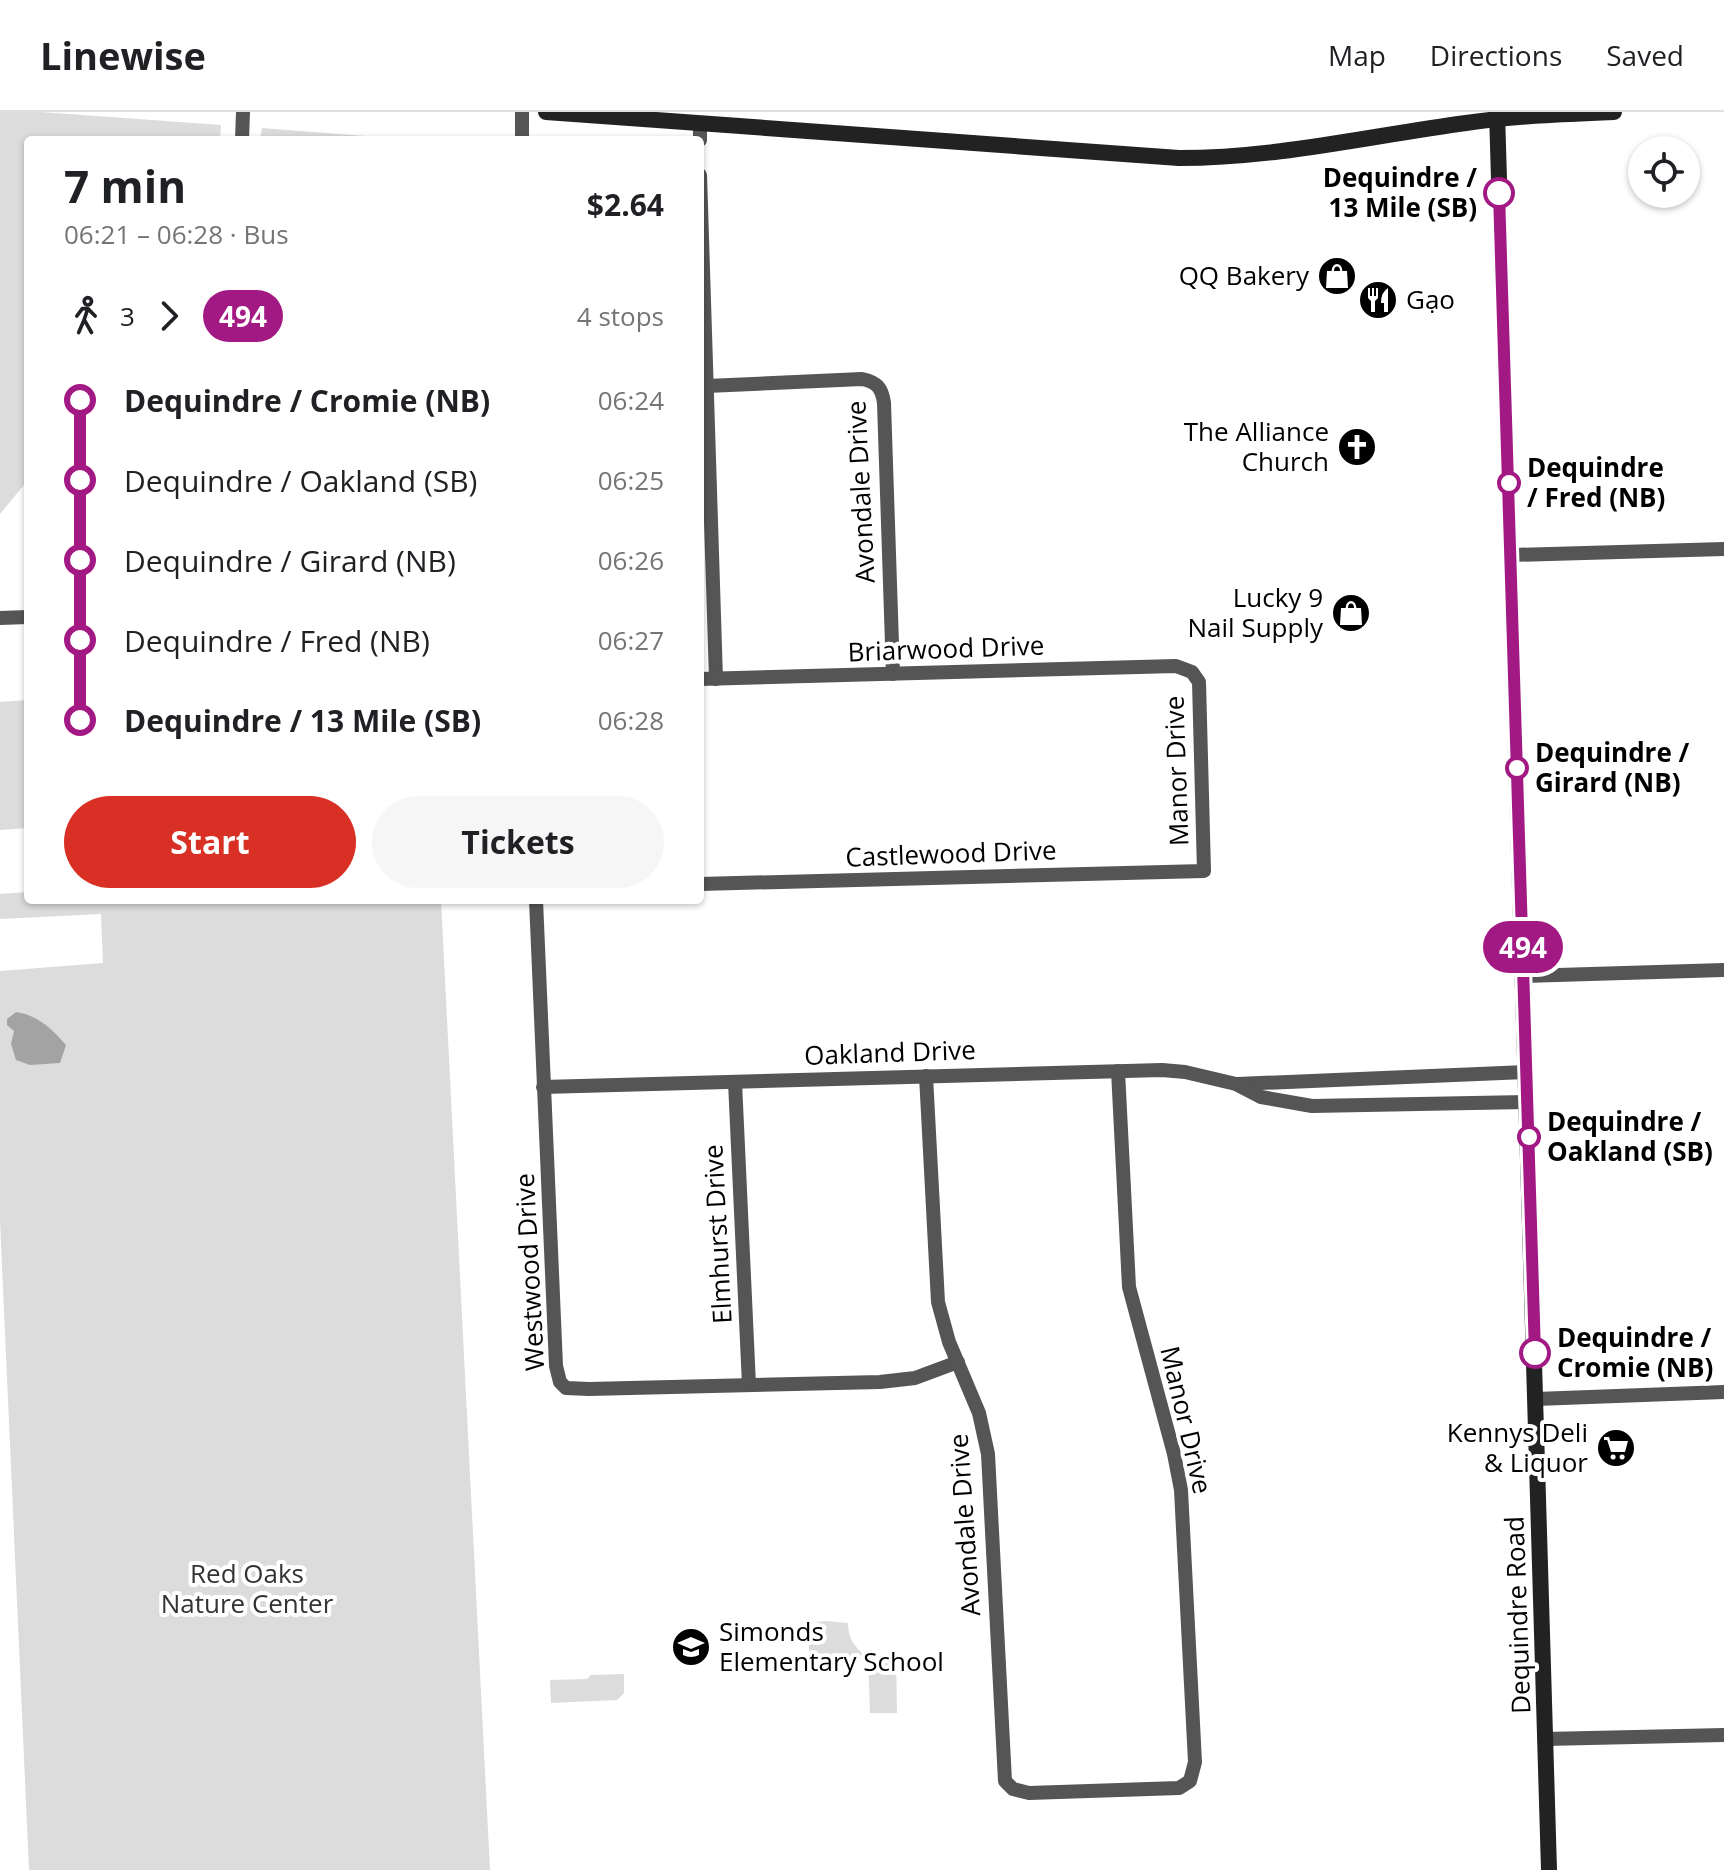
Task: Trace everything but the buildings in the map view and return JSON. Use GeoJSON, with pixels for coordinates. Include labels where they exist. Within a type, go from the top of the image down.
{"type":"FeatureCollection","features":[{"type":"Feature","properties":{"kind":"main road"},"geometry":{"type":"LineString","coordinates":[[546,112],[700,131],[1210,158],[1293,151],[1497,116],[1614,112]]}},
{"type":"Feature","properties":{"kind":"main road","name":"Dequindre Road"},"geometry":{"type":"LineString","coordinates":[[1497,116],[1549,1870]]}},
{"type":"Feature","properties":{"kind":"street"},"geometry":{"type":"LineString","coordinates":[[242,136],[243,112]]}},
{"type":"Feature","properties":{"kind":"street"},"geometry":{"type":"LineString","coordinates":[[522,112],[522,136]]}},
{"type":"Feature","properties":{"kind":"street"},"geometry":{"type":"LineString","coordinates":[[704,296],[716,679]]}},
{"type":"Feature","properties":{"kind":"street","name":"Avondale Drive"},"geometry":{"type":"LineString","coordinates":[[707,386],[862,379],[878,385],[884,403],[893,674]]}},
{"type":"Feature","properties":{"kind":"street"},"geometry":{"type":"LineString","coordinates":[[1511,555],[1724,549]]}},
{"type":"Feature","properties":{"kind":"street"},"geometry":{"type":"LineString","coordinates":[[0,618],[24,617]]}},
{"type":"Feature","properties":{"kind":"street","name":"Briarwood Drive"},"geometry":{"type":"LineString","coordinates":[[704,679],[1176,666],[1192,672]]}},
{"type":"Feature","properties":{"kind":"street","name":"Manor Drive"},"geometry":{"type":"LineString","coordinates":[[1192,672],[1199,682],[1204,871]]}},
{"type":"Feature","properties":{"kind":"street","name":"Castlewood Drive"},"geometry":{"type":"LineString","coordinates":[[704,884],[1204,871]]}},
{"type":"Feature","properties":{"kind":"street","name":"Westwood Drive"},"geometry":{"type":"LineString","coordinates":[[536,904],[556,1366],[560,1382],[572,1389],[898,1381],[931,1374],[958,1362]]}},
{"type":"Feature","properties":{"kind":"street"},"geometry":{"type":"LineString","coordinates":[[1524,976],[1724,970]]}},
{"type":"Feature","properties":{"kind":"street","name":"Manor Drive"},"geometry":{"type":"LineString","coordinates":[[1009,1786],[1029,1793],[1179,1788],[1190,1781],[1195,1762],[1181,1490],[1129,1287],[1118,1071]]}},
{"type":"Feature","properties":{"kind":"street","name":"Oakland Drive"},"geometry":{"type":"LineString","coordinates":[[543,1087],[1118,1071],[1185,1072],[1236,1084],[1275,1101],[1312,1106],[1527,1102]]}},
{"type":"Feature","properties":{"kind":"street","name":"Oakland Drive"},"geometry":{"type":"LineString","coordinates":[[1236,1084],[1527,1072]]}},
{"type":"Feature","properties":{"kind":"street","name":"Avondale Drive"},"geometry":{"type":"LineString","coordinates":[[926,1076],[938,1302],[942,1322],[979,1413],[988,1454],[1003,1768],[1009,1786]]}},
{"type":"Feature","properties":{"kind":"street"},"geometry":{"type":"LineString","coordinates":[[1349,1078],[1350,1106]]}},
{"type":"Feature","properties":{"kind":"street","name":"Elmhurst Drive"},"geometry":{"type":"LineString","coordinates":[[735,1082],[749,1385]]}},
{"type":"Feature","properties":{"kind":"street"},"geometry":{"type":"LineString","coordinates":[[1536,1399],[1724,1392]]}},
{"type":"Feature","properties":{"kind":"street"},"geometry":{"type":"LineString","coordinates":[[1545,1739],[1724,1735]]}},
{"type":"Feature","properties":{"kind":"green space"},"geometry":{"type":"Polygon","coordinates":[[[0,112],[41,112],[221,125],[220,136],[24,136],[24,485],[0,514],[0,112]]]}},
{"type":"Feature","properties":{"kind":"green space"},"geometry":{"type":"Polygon","coordinates":[[[262,128],[365,136],[261,136],[262,128]]]}},
{"type":"Feature","properties":{"kind":"green space"},"geometry":{"type":"Polygon","coordinates":[[[24,700],[24,828],[0,830],[0,702],[24,700]]]}},
{"type":"Feature","properties":{"kind":"green space","name":"Red Oaks Nature Center"},"geometry":{"type":"Polygon","coordinates":[[[24,892],[24,904],[441,904],[490,1870],[29,1870],[0,1221],[0,971],[103,963],[101,914],[0,919],[0,894],[24,892]]]}},
{"type":"Feature","properties":{"kind":"green space"},"geometry":{"type":"Polygon","coordinates":[[[818,1622],[848,1623],[852,1641],[865,1656],[809,1657],[809,1630],[818,1622]]]}},
{"type":"Feature","properties":{"kind":"green space"},"geometry":{"type":"Polygon","coordinates":[[[896,1657],[897,1713],[870,1713],[868,1658],[896,1657]]]}},
{"type":"Feature","properties":{"kind":"green space"},"geometry":{"type":"Polygon","coordinates":[[[624,1674],[624,1693],[617,1700],[551,1703],[550,1680],[624,1674]]]}},
{"type":"Feature","properties":{"kind":"shaded area"},"geometry":{"type":"Polygon","coordinates":[[[16,1012],[38,1020],[66,1045],[60,1063],[30,1065],[16,1060],[11,1044],[14,1031],[7,1025],[7,1019],[16,1012]]]}},
{"type":"Feature","properties":{"kind":"bus line","name":"494"},"geometry":{"type":"LineString","coordinates":[[1499,193],[1535,1353]]}},
{"type":"Feature","properties":{"kind":"place","name":"Dequindre / 13 Mile (SB)"},"geometry":{"type":"Point","coordinates":[1499,193]}},
{"type":"Feature","properties":{"kind":"place","name":"QQ Bakery"},"geometry":{"type":"Point","coordinates":[1337,276]}},
{"type":"Feature","properties":{"kind":"place","name":"Gạo"},"geometry":{"type":"Point","coordinates":[1378,300]}},
{"type":"Feature","properties":{"kind":"place","name":"The Alliance Church"},"geometry":{"type":"Point","coordinates":[1357,447]}},
{"type":"Feature","properties":{"kind":"place","name":"Dequindre / Fred (NB)"},"geometry":{"type":"Point","coordinates":[1509,483]}},
{"type":"Feature","properties":{"kind":"place","name":"Lucky 9 Nail Supply"},"geometry":{"type":"Point","coordinates":[1351,613]}},
{"type":"Feature","properties":{"kind":"place","name":"Dequindre / Girard (NB)"},"geometry":{"type":"Point","coordinates":[1517,768]}},
{"type":"Feature","properties":{"kind":"place","name":"Dequindre / Oakland (SB)"},"geometry":{"type":"Point","coordinates":[1529,1137]}},
{"type":"Feature","properties":{"kind":"place","name":"Dequindre / Cromie (NB)"},"geometry":{"type":"Point","coordinates":[1535,1353]}},
{"type":"Feature","properties":{"kind":"place","name":"Kennys Deli & Liquor"},"geometry":{"type":"Point","coordinates":[1616,1448]}},
{"type":"Feature","properties":{"kind":"place","name":"Simonds Elementary School"},"geometry":{"type":"Point","coordinates":[691,1647]}}]}
